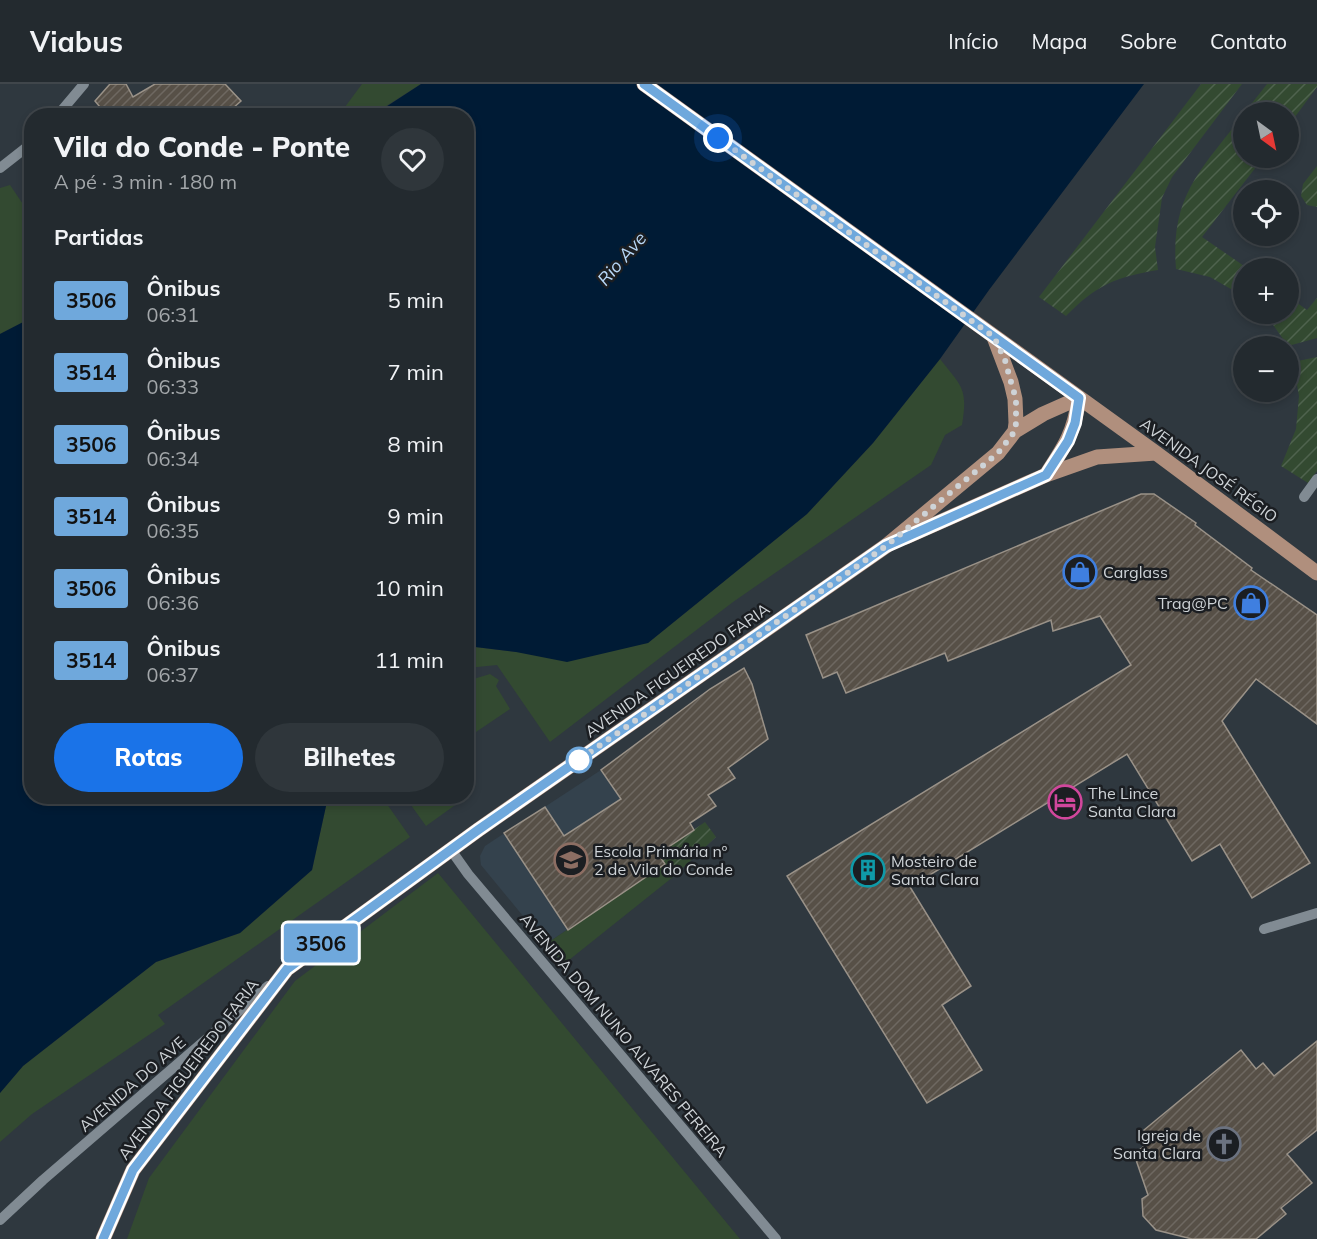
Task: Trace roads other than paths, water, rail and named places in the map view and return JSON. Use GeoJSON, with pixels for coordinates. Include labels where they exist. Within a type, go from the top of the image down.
{"type":"FeatureCollection","features":[{"type":"Feature","properties":{"kind":"main road","name":"AVENIDA JOSÉ RÉGIO"},"geometry":{"type":"LineString","coordinates":[[644,84],[1156,453],[1317,573]]}},
{"type":"Feature","properties":{"kind":"main road"},"geometry":{"type":"LineString","coordinates":[[994,337],[1005,360],[1016,399],[1015,431]]}},
{"type":"Feature","properties":{"kind":"main road"},"geometry":{"type":"LineString","coordinates":[[1046,475],[1068,441],[1075,423],[1079,398]]}},
{"type":"Feature","properties":{"kind":"main road","name":"AVENIDA FIGUEIREDO FARIA"},"geometry":{"type":"LineString","coordinates":[[103,1239],[133,1170],[284,972],[310,950],[451,850],[886,546],[998,453],[1015,431],[1043,414],[1079,398]]}},
{"type":"Feature","properties":{"kind":"main road","name":"AVENIDA FIGUEIREDO FARIA"},"geometry":{"type":"LineString","coordinates":[[886,546],[1046,475],[1097,457],[1156,453]]}},
{"type":"Feature","properties":{"kind":"street"},"geometry":{"type":"LineString","coordinates":[[64,108],[84,84]]}},
{"type":"Feature","properties":{"kind":"street"},"geometry":{"type":"LineString","coordinates":[[0,168],[24,149]]}},
{"type":"Feature","properties":{"kind":"street"},"geometry":{"type":"LineString","coordinates":[[1304,497],[1317,479]]}},
{"type":"Feature","properties":{"kind":"street","name":"AVENIDA DOM NUNO ALVARES PEREIRA"},"geometry":{"type":"LineString","coordinates":[[451,850],[468,874],[776,1239]]}},
{"type":"Feature","properties":{"kind":"street"},"geometry":{"type":"LineString","coordinates":[[1264,929],[1317,913]]}},
{"type":"Feature","properties":{"kind":"street","name":"AVENIDA DO AVE"},"geometry":{"type":"LineString","coordinates":[[0,1220],[43,1180],[284,972]]}},
{"type":"Feature","properties":{"kind":"water","name":"Rio Ave"},"geometry":{"type":"Polygon","coordinates":[[[421,84],[1144,84],[940,359],[873,443],[807,514],[648,643],[567,662],[474,647],[474,108],[384,108],[421,84]]]}},
{"type":"Feature","properties":{"kind":"water"},"geometry":{"type":"Polygon","coordinates":[[[24,322],[24,804],[326,804],[312,870],[240,933],[156,962],[23,1066],[0,1093],[0,334],[24,322]]]}},
{"type":"Feature","properties":{"kind":"place","name":"Carglass"},"geometry":{"type":"Point","coordinates":[1080,572]}},
{"type":"Feature","properties":{"kind":"place","name":"Trag@PC"},"geometry":{"type":"Point","coordinates":[1251,603]}},
{"type":"Feature","properties":{"kind":"place","name":"The Lince Santa Clara"},"geometry":{"type":"Point","coordinates":[1065,802]}},
{"type":"Feature","properties":{"kind":"place","name":"Escola Primária nº 2 de Vila do Conde"},"geometry":{"type":"Point","coordinates":[571,860]}},
{"type":"Feature","properties":{"kind":"place","name":"Mosteiro de Santa Clara"},"geometry":{"type":"Point","coordinates":[868,870]}},
{"type":"Feature","properties":{"kind":"place","name":"Igreja de Santa Clara"},"geometry":{"type":"Point","coordinates":[1224,1144]}}]}
